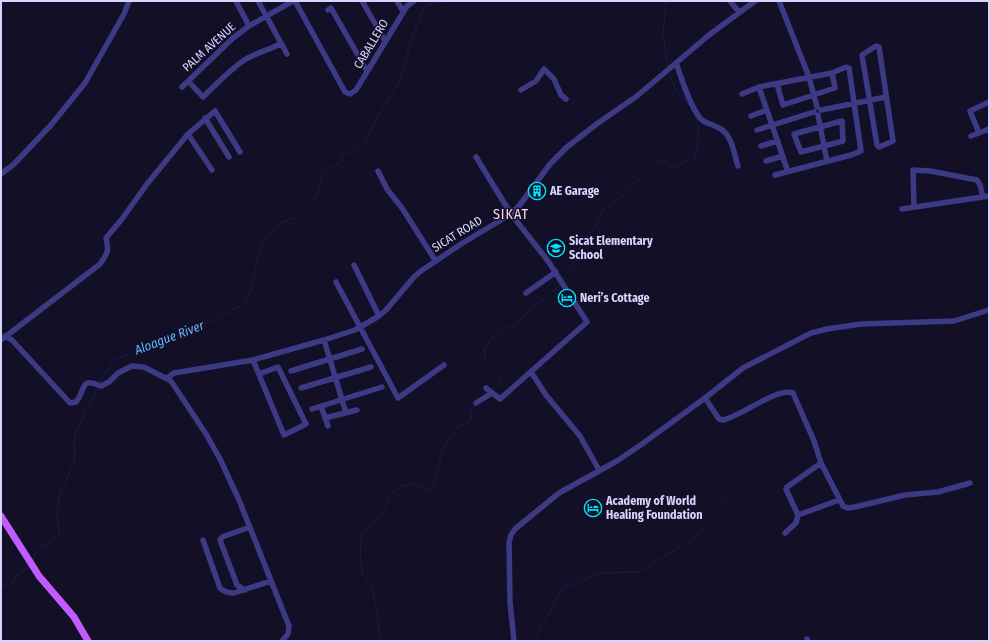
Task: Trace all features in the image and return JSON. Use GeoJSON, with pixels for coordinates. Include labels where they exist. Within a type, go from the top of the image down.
{"type":"FeatureCollection","features":[{"type":"Feature","properties":{"kind":"main road"},"geometry":{"type":"LineString","coordinates":[[1,516],[39,576],[74,617],[88,641]]}},
{"type":"Feature","properties":{"kind":"street"},"geometry":{"type":"LineString","coordinates":[[1,174],[14,164],[51,125],[85,83],[124,14],[129,1]]}},
{"type":"Feature","properties":{"kind":"street"},"geometry":{"type":"LineString","coordinates":[[236,1],[249,26]]}},
{"type":"Feature","properties":{"kind":"street"},"geometry":{"type":"LineString","coordinates":[[258,1],[280,44],[287,54]]}},
{"type":"Feature","properties":{"kind":"street","name":"PALM AVENUE"},"geometry":{"type":"LineString","coordinates":[[182,87],[228,42],[249,26],[294,1]]}},
{"type":"Feature","properties":{"kind":"street","name":"CABALLERO"},"geometry":{"type":"LineString","coordinates":[[294,1],[346,92],[350,94],[356,90],[406,6],[414,1]]}},
{"type":"Feature","properties":{"kind":"street"},"geometry":{"type":"LineString","coordinates":[[362,1],[385,41]]}},
{"type":"Feature","properties":{"kind":"street"},"geometry":{"type":"LineString","coordinates":[[397,1],[403,11]]}},
{"type":"Feature","properties":{"kind":"street"},"geometry":{"type":"LineString","coordinates":[[730,1],[739,12]]}},
{"type":"Feature","properties":{"kind":"street","name":"SICAT ROAD"},"geometry":{"type":"LineString","coordinates":[[167,378],[174,373],[253,360],[324,340],[360,328],[379,316],[399,296],[414,277],[435,260],[511,214],[519,206],[550,164],[567,147],[637,96],[739,12],[755,1]]}},
{"type":"Feature","properties":{"kind":"street"},"geometry":{"type":"LineString","coordinates":[[779,1],[809,77],[818,111],[827,161]]}},
{"type":"Feature","properties":{"kind":"street"},"geometry":{"type":"LineString","coordinates":[[328,10],[331,8],[367,71]]}},
{"type":"Feature","properties":{"kind":"street"},"geometry":{"type":"LineString","coordinates":[[189,80],[203,97],[240,63],[280,44]]}},
{"type":"Feature","properties":{"kind":"street"},"geometry":{"type":"LineString","coordinates":[[876,46],[878,47],[893,141],[879,146],[877,145],[870,100],[862,55],[876,46]]}},
{"type":"Feature","properties":{"kind":"street"},"geometry":{"type":"LineString","coordinates":[[676,63],[681,82],[699,116],[705,122],[720,128],[725,132],[732,146],[738,166]]}},
{"type":"Feature","properties":{"kind":"street"},"geometry":{"type":"LineString","coordinates":[[742,94],[759,87],[832,73],[846,67],[849,68],[861,151],[775,175]]}},
{"type":"Feature","properties":{"kind":"street"},"geometry":{"type":"LineString","coordinates":[[521,90],[536,82],[544,69],[554,79],[561,95],[566,99]]}},
{"type":"Feature","properties":{"kind":"street"},"geometry":{"type":"LineString","coordinates":[[777,84],[783,104],[835,88],[832,73]]}},
{"type":"Feature","properties":{"kind":"street"},"geometry":{"type":"LineString","coordinates":[[759,87],[788,172]]}},
{"type":"Feature","properties":{"kind":"street"},"geometry":{"type":"LineString","coordinates":[[757,130],[818,111],[855,102],[886,97]]}},
{"type":"Feature","properties":{"kind":"street"},"geometry":{"type":"LineString","coordinates":[[979,133],[970,111],[989,102]]}},
{"type":"Feature","properties":{"kind":"street"},"geometry":{"type":"LineString","coordinates":[[751,116],[767,110]]}},
{"type":"Feature","properties":{"kind":"street"},"geometry":{"type":"LineString","coordinates":[[3,338],[100,264],[106,256],[108,247],[106,238],[122,219],[147,184],[188,134],[205,118],[215,111],[240,152]]}},
{"type":"Feature","properties":{"kind":"street"},"geometry":{"type":"LineString","coordinates":[[205,118],[229,157]]}},
{"type":"Feature","properties":{"kind":"street"},"geometry":{"type":"LineString","coordinates":[[842,121],[843,141],[824,146],[800,152],[794,134],[842,121]]}},
{"type":"Feature","properties":{"kind":"street"},"geometry":{"type":"LineString","coordinates":[[971,136],[989,129]]}},
{"type":"Feature","properties":{"kind":"street"},"geometry":{"type":"LineString","coordinates":[[188,134],[212,170]]}},
{"type":"Feature","properties":{"kind":"street"},"geometry":{"type":"LineString","coordinates":[[761,146],[778,141]]}},
{"type":"Feature","properties":{"kind":"street"},"geometry":{"type":"LineString","coordinates":[[766,161],[783,156]]}},
{"type":"Feature","properties":{"kind":"street"},"geometry":{"type":"LineString","coordinates":[[476,157],[511,214],[556,272],[588,322],[500,399],[486,388]]}},
{"type":"Feature","properties":{"kind":"street"},"geometry":{"type":"LineString","coordinates":[[902,209],[986,197],[977,180],[930,171],[913,170],[914,207]]}},
{"type":"Feature","properties":{"kind":"street"},"geometry":{"type":"LineString","coordinates":[[378,171],[387,189],[402,208],[435,260]]}},
{"type":"Feature","properties":{"kind":"street"},"geometry":{"type":"LineString","coordinates":[[354,265],[379,316]]}},
{"type":"Feature","properties":{"kind":"street"},"geometry":{"type":"LineString","coordinates":[[526,293],[556,272]]}},
{"type":"Feature","properties":{"kind":"street"},"geometry":{"type":"LineString","coordinates":[[336,282],[398,398],[444,365]]}},
{"type":"Feature","properties":{"kind":"street"},"geometry":{"type":"LineString","coordinates":[[514,641],[509,578],[509,542],[511,535],[515,529],[559,493],[617,461],[705,398],[743,368],[816,331],[861,324],[954,321],[989,310]]}},
{"type":"Feature","properties":{"kind":"street"},"geometry":{"type":"LineString","coordinates":[[3,338],[12,340],[70,403],[76,402],[85,384],[90,381],[101,386],[109,382],[118,373],[132,366],[144,367],[171,381],[214,448],[239,500],[289,629],[288,634],[282,641]]}},
{"type":"Feature","properties":{"kind":"street"},"geometry":{"type":"LineString","coordinates":[[324,340],[346,412]]}},
{"type":"Feature","properties":{"kind":"street"},"geometry":{"type":"LineString","coordinates":[[291,371],[362,350]]}},
{"type":"Feature","properties":{"kind":"street"},"geometry":{"type":"LineString","coordinates":[[253,360],[284,435],[306,424],[278,367],[259,374]]}},
{"type":"Feature","properties":{"kind":"street"},"geometry":{"type":"LineString","coordinates":[[301,388],[372,367]]}},
{"type":"Feature","properties":{"kind":"street"},"geometry":{"type":"LineString","coordinates":[[531,372],[546,396],[580,436],[599,470]]}},
{"type":"Feature","properties":{"kind":"street"},"geometry":{"type":"LineString","coordinates":[[312,409],[382,387]]}},
{"type":"Feature","properties":{"kind":"street"},"geometry":{"type":"LineString","coordinates":[[705,398],[720,419],[723,420],[771,398],[788,392],[793,393],[814,441],[821,463],[845,508],[905,495],[938,492],[970,483]]}},
{"type":"Feature","properties":{"kind":"street"},"geometry":{"type":"LineString","coordinates":[[476,403],[492,393]]}},
{"type":"Feature","properties":{"kind":"street"},"geometry":{"type":"LineString","coordinates":[[321,406],[328,426]]}},
{"type":"Feature","properties":{"kind":"street"},"geometry":{"type":"LineString","coordinates":[[325,418],[357,410]]}},
{"type":"Feature","properties":{"kind":"street"},"geometry":{"type":"LineString","coordinates":[[785,532],[796,523],[798,515],[786,490],[787,487],[821,463]]}},
{"type":"Feature","properties":{"kind":"street"},"geometry":{"type":"LineString","coordinates":[[798,515],[840,500]]}},
{"type":"Feature","properties":{"kind":"street"},"geometry":{"type":"LineString","coordinates":[[245,590],[237,585],[220,540],[222,537],[250,527]]}},
{"type":"Feature","properties":{"kind":"street"},"geometry":{"type":"LineString","coordinates":[[203,540],[220,588],[228,593],[245,590],[271,581]]}},
{"type":"Feature","properties":{"kind":"waterway","name":"Aloague River"},"geometry":{"type":"LineString","coordinates":[[99,383],[115,360],[143,347],[149,342],[162,337],[185,334],[194,328],[214,320],[246,303],[252,287],[259,251],[267,236],[280,223],[297,217],[308,207],[317,195],[323,173],[341,162],[343,154],[364,146],[376,120],[400,80],[410,45],[423,9],[431,3],[448,1]]}},
{"type":"Feature","properties":{"kind":"waterway"},"geometry":{"type":"LineString","coordinates":[[666,1],[663,34],[668,68]]}},
{"type":"Feature","properties":{"kind":"waterway"},"geometry":{"type":"LineString","coordinates":[[669,73],[676,90],[689,105]]}},
{"type":"Feature","properties":{"kind":"waterway"},"geometry":{"type":"LineString","coordinates":[[564,281],[564,276],[574,264],[585,238],[594,229],[602,210],[622,197],[634,183],[644,177],[658,162],[664,161],[675,168],[684,162],[695,159],[698,131],[695,115]]}},
{"type":"Feature","properties":{"kind":"waterway"},"geometry":{"type":"LineString","coordinates":[[493,389],[501,384],[500,376],[485,359],[484,349],[497,332],[517,324],[527,312],[561,285]]}},
{"type":"Feature","properties":{"kind":"waterway","name":"Aloague River"},"geometry":{"type":"LineString","coordinates":[[33,561],[37,549],[41,546],[47,545],[60,534],[57,518],[59,497],[75,460],[74,443],[76,430],[83,420],[85,411],[97,388]]}},
{"type":"Feature","properties":{"kind":"waterway"},"geometry":{"type":"LineString","coordinates":[[380,641],[376,604],[371,587],[363,574],[360,563],[361,537],[368,527],[382,514],[390,495],[402,486],[416,484],[429,492],[434,486],[443,448],[458,427],[466,424],[471,419],[471,412],[474,405]]}},
{"type":"Feature","properties":{"kind":"waterway"},"geometry":{"type":"LineString","coordinates":[[534,641],[562,588],[601,573],[639,572],[694,538],[731,494]]}},
{"type":"Feature","properties":{"kind":"waterway","name":"Aloague River"},"geometry":{"type":"LineString","coordinates":[[1,587],[11,584],[16,576],[28,567]]}},
{"type":"Feature","properties":{"kind":"place","name":"AE Garage"},"geometry":{"type":"Point","coordinates":[537,191]}},
{"type":"Feature","properties":{"kind":"place","name":"Sicat Elementary School"},"geometry":{"type":"Point","coordinates":[556,248]}},
{"type":"Feature","properties":{"kind":"place","name":"Neri’s Cottage"},"geometry":{"type":"Point","coordinates":[567,298]}},
{"type":"Feature","properties":{"kind":"place","name":"Academy of World Healing Foundation"},"geometry":{"type":"Point","coordinates":[593,508]}},
{"type":"Feature","properties":{"kind":"district","name":"SIKAT"},"geometry":{"type":"Point","coordinates":[511,214]}}]}
